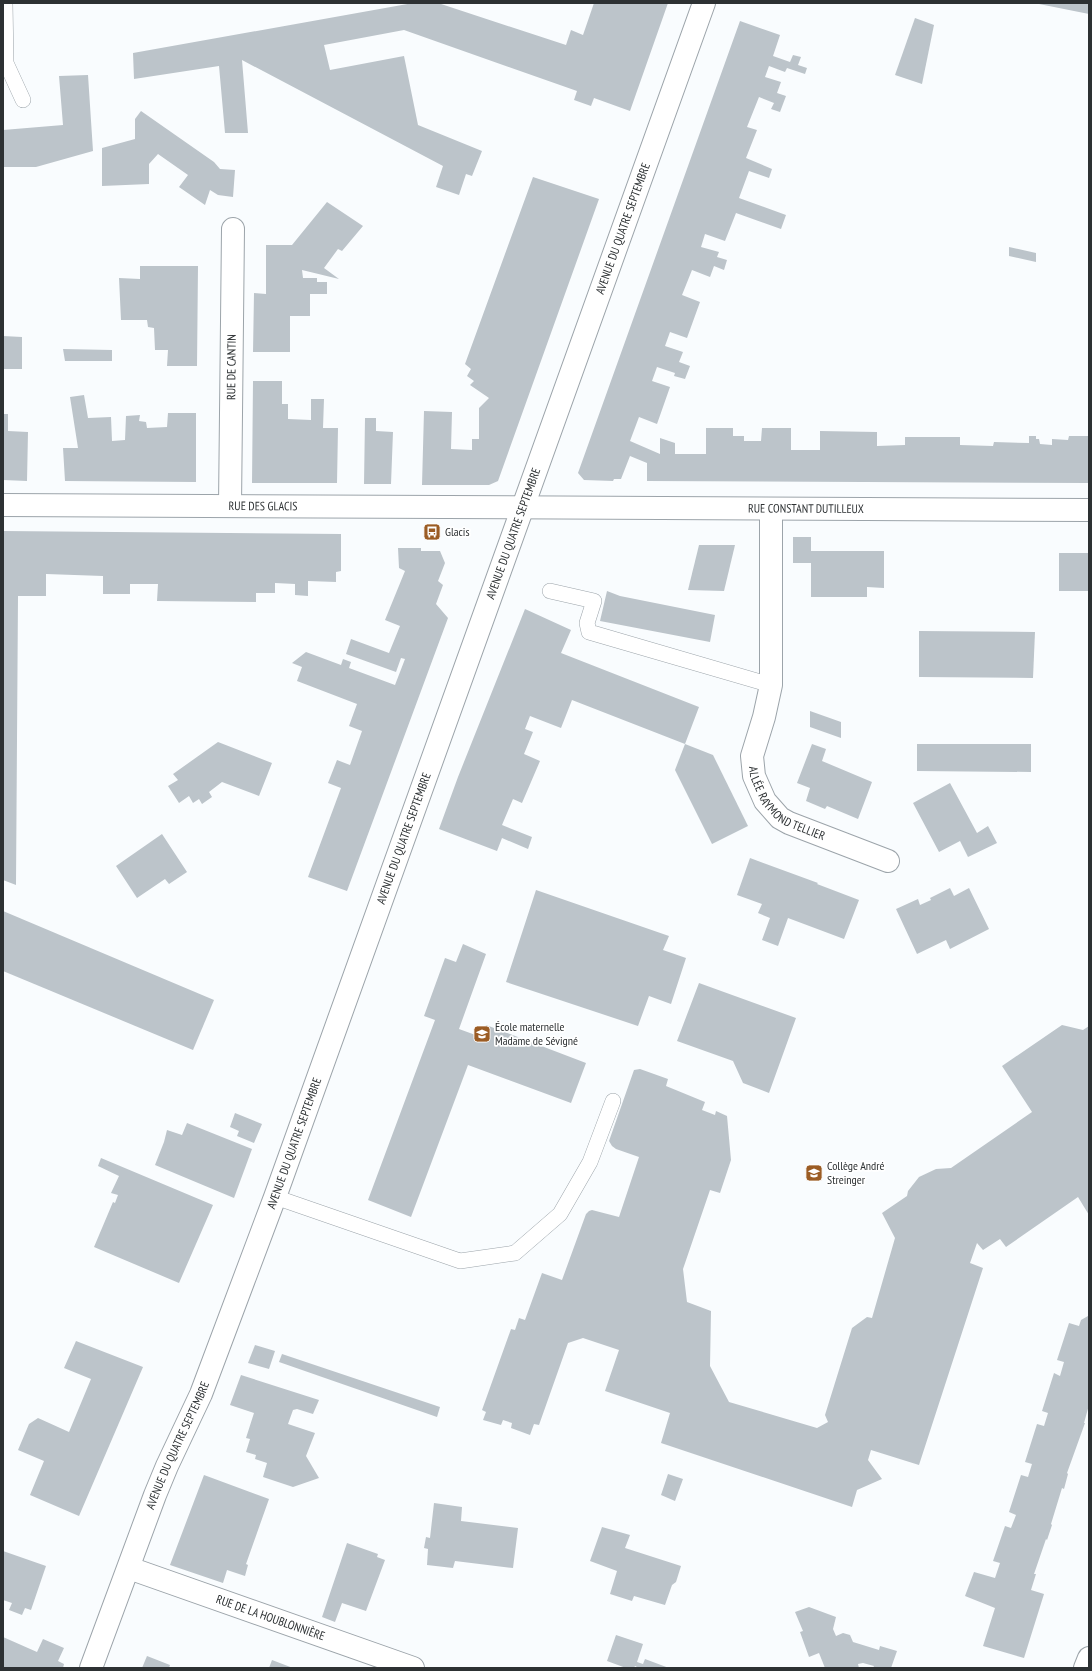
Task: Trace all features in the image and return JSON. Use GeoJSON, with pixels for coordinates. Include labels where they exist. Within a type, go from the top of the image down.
{"type":"FeatureCollection","features":[{"type":"Feature","properties":{"kind":"street","name":"AVENUE DU QUATRE SEPTEMBRE"},"geometry":{"type":"LineString","coordinates":[[91,1668],[164,1473],[201,1394],[275,1197],[704,3]]}},
{"type":"Feature","properties":{"kind":"street","name":"RUE DE CANTIN"},"geometry":{"type":"LineString","coordinates":[[230,506],[233,229]]}},
{"type":"Feature","properties":{"kind":"street","name":"RUE DES GLACIS"},"geometry":{"type":"LineString","coordinates":[[3,505],[524,507]]}},
{"type":"Feature","properties":{"kind":"street","name":"RUE CONSTANT DUTILLEUX"},"geometry":{"type":"LineString","coordinates":[[524,507],[1089,510]]}},
{"type":"Feature","properties":{"kind":"street","name":"ALLÉE RAYMOND TELLIER"},"geometry":{"type":"LineString","coordinates":[[771,508],[771,685],[752,756],[754,776],[765,801],[780,818],[789,823],[888,861]]}},
{"type":"Feature","properties":{"kind":"street","name":"RUE DE LA HOUBLONNIÈRE"},"geometry":{"type":"LineString","coordinates":[[129,1568],[412,1668]]}},
{"type":"Feature","properties":{"kind":"street"},"geometry":{"type":"LineString","coordinates":[[1085,1668],[1089,1658]]}},
{"type":"Feature","properties":{"kind":"lane"},"geometry":{"type":"LineString","coordinates":[[5,3],[6,63],[23,100]]}},
{"type":"Feature","properties":{"kind":"lane"},"geometry":{"type":"LineString","coordinates":[[550,591],[594,601],[587,623],[589,632],[771,685]]}},
{"type":"Feature","properties":{"kind":"lane"},"geometry":{"type":"LineString","coordinates":[[275,1197],[460,1261],[514,1253],[560,1214],[590,1162],[613,1101]]}},
{"type":"Feature","properties":{"kind":"building"},"geometry":{"type":"Polygon","coordinates":[[[413,3],[438,3],[566,45],[571,30],[583,35],[594,3],[668,3],[630,111],[594,98],[591,106],[574,100],[577,91],[404,30],[324,45],[330,70],[404,56],[418,125],[482,151],[472,176],[466,174],[459,195],[436,187],[443,166],[242,60],[248,133],[225,133],[219,66],[134,79],[133,53],[413,3]]]}},
{"type":"Feature","properties":{"kind":"building"},"geometry":{"type":"Polygon","coordinates":[[[1089,3],[1089,14],[1039,4],[1089,3]]]}},
{"type":"Feature","properties":{"kind":"building"},"geometry":{"type":"Polygon","coordinates":[[[915,18],[934,25],[922,84],[895,75],[915,18]]]}},
{"type":"Feature","properties":{"kind":"building"},"geometry":{"type":"Polygon","coordinates":[[[740,21],[780,35],[773,56],[790,62],[793,55],[801,57],[798,65],[807,68],[805,74],[787,68],[785,72],[769,66],[765,77],[781,82],[777,93],[786,96],[780,112],[771,109],[774,103],[759,97],[747,127],[757,130],[746,158],[772,169],[769,178],[749,171],[739,198],[786,215],[781,229],[736,213],[725,241],[705,234],[701,247],[719,252],[717,257],[727,260],[724,270],[714,266],[710,277],[692,270],[682,295],[700,302],[687,338],[670,332],[665,346],[683,352],[679,362],[690,366],[685,379],[674,376],[675,373],[657,367],[652,381],[670,387],[657,424],[639,417],[630,441],[660,454],[660,438],[675,443],[675,454],[706,454],[706,428],[733,428],[733,436],[744,436],[744,441],[761,441],[762,428],[791,428],[791,450],[820,450],[820,431],[877,432],[877,446],[905,445],[905,437],[960,437],[960,445],[993,446],[994,442],[1029,443],[1029,436],[1036,436],[1036,439],[1039,439],[1040,444],[1052,445],[1052,439],[1068,440],[1069,436],[1089,436],[1089,483],[647,481],[647,463],[630,456],[621,479],[614,479],[613,481],[584,480],[578,473],[740,21]]]}},
{"type":"Feature","properties":{"kind":"building"},"geometry":{"type":"Polygon","coordinates":[[[88,75],[93,151],[36,167],[3,167],[3,130],[63,125],[59,76],[88,75]]]}},
{"type":"Feature","properties":{"kind":"building"},"geometry":{"type":"Polygon","coordinates":[[[141,111],[214,162],[220,169],[235,170],[233,197],[218,195],[210,190],[205,205],[179,187],[188,175],[158,154],[149,164],[149,184],[102,186],[102,148],[135,139],[135,119],[141,111]]]}},
{"type":"Feature","properties":{"kind":"building"},"geometry":{"type":"Polygon","coordinates":[[[533,177],[599,199],[498,481],[489,485],[422,485],[424,411],[452,412],[451,449],[472,450],[472,439],[479,439],[479,408],[489,398],[470,385],[474,381],[467,376],[471,369],[465,364],[533,177]]]}},
{"type":"Feature","properties":{"kind":"building"},"geometry":{"type":"Polygon","coordinates":[[[327,202],[363,226],[342,251],[338,249],[324,268],[339,279],[302,270],[303,278],[317,278],[317,282],[327,282],[327,294],[310,294],[310,316],[290,316],[290,352],[253,352],[254,293],[266,294],[266,245],[292,245],[327,202]]]}},
{"type":"Feature","properties":{"kind":"building"},"geometry":{"type":"Polygon","coordinates":[[[1009,247],[1036,253],[1036,262],[1009,256],[1009,247]]]}},
{"type":"Feature","properties":{"kind":"building"},"geometry":{"type":"Polygon","coordinates":[[[140,266],[198,266],[197,366],[167,366],[168,350],[155,350],[154,328],[148,327],[147,320],[121,320],[119,278],[140,279],[140,266]]]}},
{"type":"Feature","properties":{"kind":"building"},"geometry":{"type":"Polygon","coordinates":[[[3,336],[22,337],[22,369],[3,369],[3,336]]]}},
{"type":"Feature","properties":{"kind":"building"},"geometry":{"type":"Polygon","coordinates":[[[63,349],[112,350],[112,361],[65,361],[63,349]]]}},
{"type":"Feature","properties":{"kind":"building"},"geometry":{"type":"Polygon","coordinates":[[[253,381],[282,381],[282,404],[288,404],[288,419],[311,420],[311,399],[324,399],[323,428],[338,428],[337,483],[252,483],[253,381]]]}},
{"type":"Feature","properties":{"kind":"building"},"geometry":{"type":"Polygon","coordinates":[[[84,395],[88,418],[111,417],[112,441],[125,440],[126,416],[140,415],[139,421],[146,422],[147,428],[167,427],[168,413],[196,413],[196,482],[65,481],[63,448],[78,448],[70,397],[84,395]]]}},
{"type":"Feature","properties":{"kind":"building"},"geometry":{"type":"Polygon","coordinates":[[[3,414],[8,414],[8,431],[28,432],[27,481],[3,480],[3,414]]]}},
{"type":"Feature","properties":{"kind":"building"},"geometry":{"type":"Polygon","coordinates":[[[365,418],[376,418],[376,431],[393,432],[391,484],[364,484],[365,418]]]}},
{"type":"Feature","properties":{"kind":"building"},"geometry":{"type":"Polygon","coordinates":[[[3,531],[341,534],[341,571],[336,572],[336,582],[308,581],[308,596],[295,595],[295,584],[275,583],[275,593],[256,593],[256,602],[157,601],[158,584],[130,584],[130,594],[103,594],[103,576],[46,574],[46,596],[18,596],[16,885],[3,880],[3,531]]]}},
{"type":"Feature","properties":{"kind":"building"},"geometry":{"type":"Polygon","coordinates":[[[793,537],[811,537],[811,551],[884,551],[884,588],[867,587],[867,597],[811,597],[811,563],[793,563],[793,537]]]}},
{"type":"Feature","properties":{"kind":"building"},"geometry":{"type":"Polygon","coordinates":[[[699,545],[735,545],[724,591],[688,590],[699,545]]]}},
{"type":"Feature","properties":{"kind":"building"},"geometry":{"type":"Polygon","coordinates":[[[398,548],[421,548],[421,551],[440,551],[445,563],[438,581],[443,585],[436,604],[448,618],[347,891],[308,877],[341,788],[328,783],[337,760],[350,765],[362,731],[349,726],[357,704],[297,681],[302,667],[292,663],[306,652],[341,665],[343,659],[351,662],[349,668],[395,685],[405,659],[401,658],[396,672],[346,654],[351,639],[389,653],[400,626],[385,620],[405,571],[399,568],[398,548]]]}},
{"type":"Feature","properties":{"kind":"building"},"geometry":{"type":"Polygon","coordinates":[[[1059,553],[1089,553],[1089,591],[1059,591],[1059,553]]]}},
{"type":"Feature","properties":{"kind":"building"},"geometry":{"type":"Polygon","coordinates":[[[607,591],[620,596],[715,615],[710,642],[600,621],[607,591]]]}},
{"type":"Feature","properties":{"kind":"building"},"geometry":{"type":"Polygon","coordinates":[[[525,609],[571,630],[561,653],[699,707],[685,744],[572,700],[561,728],[530,716],[525,729],[533,732],[524,754],[540,761],[522,803],[513,799],[502,825],[532,837],[528,849],[502,838],[497,851],[439,829],[458,777],[525,609]]]}},
{"type":"Feature","properties":{"kind":"building"},"geometry":{"type":"Polygon","coordinates":[[[919,631],[1035,632],[1033,678],[919,677],[919,631]]]}},
{"type":"Feature","properties":{"kind":"building"},"geometry":{"type":"Polygon","coordinates":[[[810,711],[841,722],[841,738],[810,727],[810,711]]]}},
{"type":"Feature","properties":{"kind":"building"},"geometry":{"type":"Polygon","coordinates":[[[218,742],[272,763],[259,796],[222,782],[209,792],[212,797],[202,804],[199,799],[193,803],[189,796],[179,803],[168,786],[178,780],[173,774],[218,742]]]}},
{"type":"Feature","properties":{"kind":"building"},"geometry":{"type":"Polygon","coordinates":[[[685,744],[713,755],[748,826],[712,844],[675,770],[685,744]]]}},
{"type":"Feature","properties":{"kind":"building"},"geometry":{"type":"Polygon","coordinates":[[[812,744],[826,749],[822,761],[872,782],[858,819],[827,806],[825,809],[806,801],[810,788],[797,783],[812,744]]]}},
{"type":"Feature","properties":{"kind":"building"},"geometry":{"type":"Polygon","coordinates":[[[917,744],[1031,744],[1031,772],[917,771],[917,744]]]}},
{"type":"Feature","properties":{"kind":"building"},"geometry":{"type":"Polygon","coordinates":[[[950,783],[977,833],[988,826],[997,843],[968,857],[960,841],[939,852],[913,803],[950,783]]]}},
{"type":"Feature","properties":{"kind":"building"},"geometry":{"type":"Polygon","coordinates":[[[162,834],[187,872],[169,884],[165,879],[137,898],[116,866],[162,834]]]}},
{"type":"Feature","properties":{"kind":"building"},"geometry":{"type":"Polygon","coordinates":[[[750,858],[859,900],[844,939],[788,918],[778,946],[762,940],[770,918],[758,913],[762,904],[737,895],[750,858]]]}},
{"type":"Feature","properties":{"kind":"building"},"geometry":{"type":"Polygon","coordinates":[[[950,888],[954,896],[969,888],[989,929],[950,949],[946,940],[917,954],[896,909],[918,899],[920,905],[950,888]]]}},
{"type":"Feature","properties":{"kind":"building"},"geometry":{"type":"Polygon","coordinates":[[[536,890],[669,936],[663,950],[686,958],[671,1004],[649,996],[638,1026],[506,982],[536,890]]]}},
{"type":"Feature","properties":{"kind":"building"},"geometry":{"type":"Polygon","coordinates":[[[3,911],[214,1000],[193,1050],[3,971],[3,911]]]}},
{"type":"Feature","properties":{"kind":"building"},"geometry":{"type":"Polygon","coordinates":[[[463,944],[486,954],[459,1029],[481,1037],[486,1025],[586,1063],[571,1103],[468,1065],[411,1217],[368,1200],[435,1020],[424,1016],[445,958],[456,962],[463,944]]]}},
{"type":"Feature","properties":{"kind":"building"},"geometry":{"type":"Polygon","coordinates":[[[699,983],[796,1018],[769,1093],[743,1083],[733,1061],[677,1041],[699,983]]]}},
{"type":"Feature","properties":{"kind":"building"},"geometry":{"type":"Polygon","coordinates":[[[1062,1025],[1083,1030],[1089,1026],[1089,1215],[1078,1197],[1006,1247],[1000,1239],[983,1250],[977,1243],[970,1263],[983,1268],[919,1465],[871,1450],[868,1460],[882,1479],[857,1490],[852,1507],[661,1443],[670,1413],[605,1391],[619,1350],[583,1338],[568,1343],[539,1425],[534,1424],[530,1435],[511,1428],[512,1423],[503,1420],[501,1425],[483,1420],[486,1412],[482,1410],[511,1329],[515,1330],[519,1318],[525,1320],[542,1273],[562,1280],[586,1214],[589,1211],[592,1210],[619,1217],[639,1157],[616,1149],[609,1141],[634,1070],[640,1069],[668,1079],[666,1086],[705,1102],[702,1110],[715,1115],[716,1111],[727,1116],[731,1160],[720,1193],[710,1190],[683,1269],[687,1302],[711,1311],[710,1366],[729,1402],[817,1428],[828,1422],[825,1415],[852,1328],[867,1317],[872,1318],[895,1238],[882,1213],[907,1196],[908,1191],[919,1177],[936,1169],[951,1168],[1032,1112],[1002,1066],[1062,1025]]]}},
{"type":"Feature","properties":{"kind":"building"},"geometry":{"type":"Polygon","coordinates":[[[235,1113],[262,1124],[254,1143],[237,1136],[239,1131],[230,1127],[235,1113]]]}},
{"type":"Feature","properties":{"kind":"building"},"geometry":{"type":"Polygon","coordinates":[[[187,1123],[252,1149],[234,1198],[155,1165],[167,1130],[182,1135],[187,1123]]]}},
{"type":"Feature","properties":{"kind":"building"},"geometry":{"type":"Polygon","coordinates":[[[101,1158],[213,1205],[179,1283],[94,1247],[113,1202],[115,1203],[118,1195],[111,1193],[119,1176],[98,1166],[101,1158]]]}},
{"type":"Feature","properties":{"kind":"building"},"geometry":{"type":"Polygon","coordinates":[[[1088,1316],[1089,1405],[1085,1423],[1067,1473],[1064,1489],[1062,1488],[1051,1524],[1052,1525],[1034,1574],[1036,1574],[1031,1590],[1044,1594],[1024,1658],[983,1646],[995,1608],[965,1596],[974,1572],[995,1578],[1000,1563],[993,1561],[1005,1526],[1011,1528],[1016,1515],[1009,1512],[1021,1475],[1028,1477],[1032,1464],[1025,1462],[1037,1424],[1044,1426],[1048,1413],[1042,1411],[1054,1373],[1060,1376],[1064,1362],[1057,1360],[1069,1323],[1079,1326],[1081,1320],[1088,1316]]]}},
{"type":"Feature","properties":{"kind":"building"},"geometry":{"type":"Polygon","coordinates":[[[76,1341],[143,1367],[79,1516],[30,1495],[44,1461],[18,1450],[29,1424],[38,1418],[69,1432],[91,1379],[64,1368],[76,1341]]]}},
{"type":"Feature","properties":{"kind":"building"},"geometry":{"type":"Polygon","coordinates":[[[255,1345],[275,1351],[269,1369],[248,1363],[255,1345]]]}},
{"type":"Feature","properties":{"kind":"building"},"geometry":{"type":"Polygon","coordinates":[[[282,1354],[440,1407],[437,1417],[279,1362],[282,1354]]]}},
{"type":"Feature","properties":{"kind":"building"},"geometry":{"type":"Polygon","coordinates":[[[241,1375],[319,1400],[313,1414],[297,1409],[293,1410],[288,1424],[315,1433],[306,1456],[319,1478],[293,1487],[263,1477],[267,1463],[255,1459],[256,1455],[246,1452],[250,1439],[246,1438],[254,1413],[230,1405],[241,1375]]]}},
{"type":"Feature","properties":{"kind":"building"},"geometry":{"type":"Polygon","coordinates":[[[668,1474],[683,1479],[675,1501],[661,1495],[668,1474]]]}},
{"type":"Feature","properties":{"kind":"building"},"geometry":{"type":"Polygon","coordinates":[[[204,1475],[269,1499],[246,1564],[248,1565],[245,1576],[227,1570],[223,1583],[170,1565],[204,1475]]]}},
{"type":"Feature","properties":{"kind":"building"},"geometry":{"type":"Polygon","coordinates":[[[434,1503],[462,1507],[461,1521],[518,1528],[513,1568],[455,1561],[453,1568],[427,1565],[428,1549],[424,1548],[426,1537],[430,1538],[434,1503]]]}},
{"type":"Feature","properties":{"kind":"building"},"geometry":{"type":"Polygon","coordinates":[[[602,1527],[630,1535],[625,1548],[681,1566],[676,1582],[672,1585],[665,1605],[634,1596],[632,1601],[610,1594],[617,1571],[590,1561],[602,1527]]]}},
{"type":"Feature","properties":{"kind":"building"},"geometry":{"type":"Polygon","coordinates":[[[347,1543],[378,1554],[377,1557],[385,1560],[366,1611],[342,1603],[335,1622],[322,1617],[347,1543]]]}},
{"type":"Feature","properties":{"kind":"building"},"geometry":{"type":"Polygon","coordinates":[[[3,1551],[46,1566],[31,1610],[25,1608],[22,1615],[9,1610],[12,1603],[3,1600],[3,1551]]]}},
{"type":"Feature","properties":{"kind":"building"},"geometry":{"type":"Polygon","coordinates":[[[809,1607],[836,1617],[833,1629],[836,1636],[843,1633],[850,1635],[853,1642],[879,1650],[880,1646],[897,1651],[891,1668],[873,1668],[874,1666],[863,1663],[858,1664],[859,1668],[825,1668],[819,1653],[809,1657],[800,1632],[803,1631],[795,1612],[809,1607]]]}},
{"type":"Feature","properties":{"kind":"building"},"geometry":{"type":"Polygon","coordinates":[[[616,1635],[643,1644],[637,1662],[643,1664],[645,1659],[669,1668],[639,1668],[635,1666],[634,1668],[626,1668],[607,1661],[616,1635]]]}},
{"type":"Feature","properties":{"kind":"building"},"geometry":{"type":"Polygon","coordinates":[[[3,1637],[37,1652],[43,1639],[64,1648],[58,1661],[64,1664],[63,1668],[3,1668],[3,1637]]]}},
{"type":"Feature","properties":{"kind":"building"},"geometry":{"type":"Polygon","coordinates":[[[147,1656],[170,1665],[169,1668],[142,1668],[147,1656]]]}},
{"type":"Feature","properties":{"kind":"building"},"geometry":{"type":"Polygon","coordinates":[[[272,1660],[293,1668],[269,1668],[272,1660]]]}},
{"type":"Feature","properties":{"kind":"place","name":"Glacis"},"geometry":{"type":"Point","coordinates":[432,532]}},
{"type":"Feature","properties":{"kind":"place","name":"École maternelle Madame de Sévigné"},"geometry":{"type":"Point","coordinates":[482,1034]}},
{"type":"Feature","properties":{"kind":"place","name":"Collège André Streinger"},"geometry":{"type":"Point","coordinates":[814,1173]}}]}
